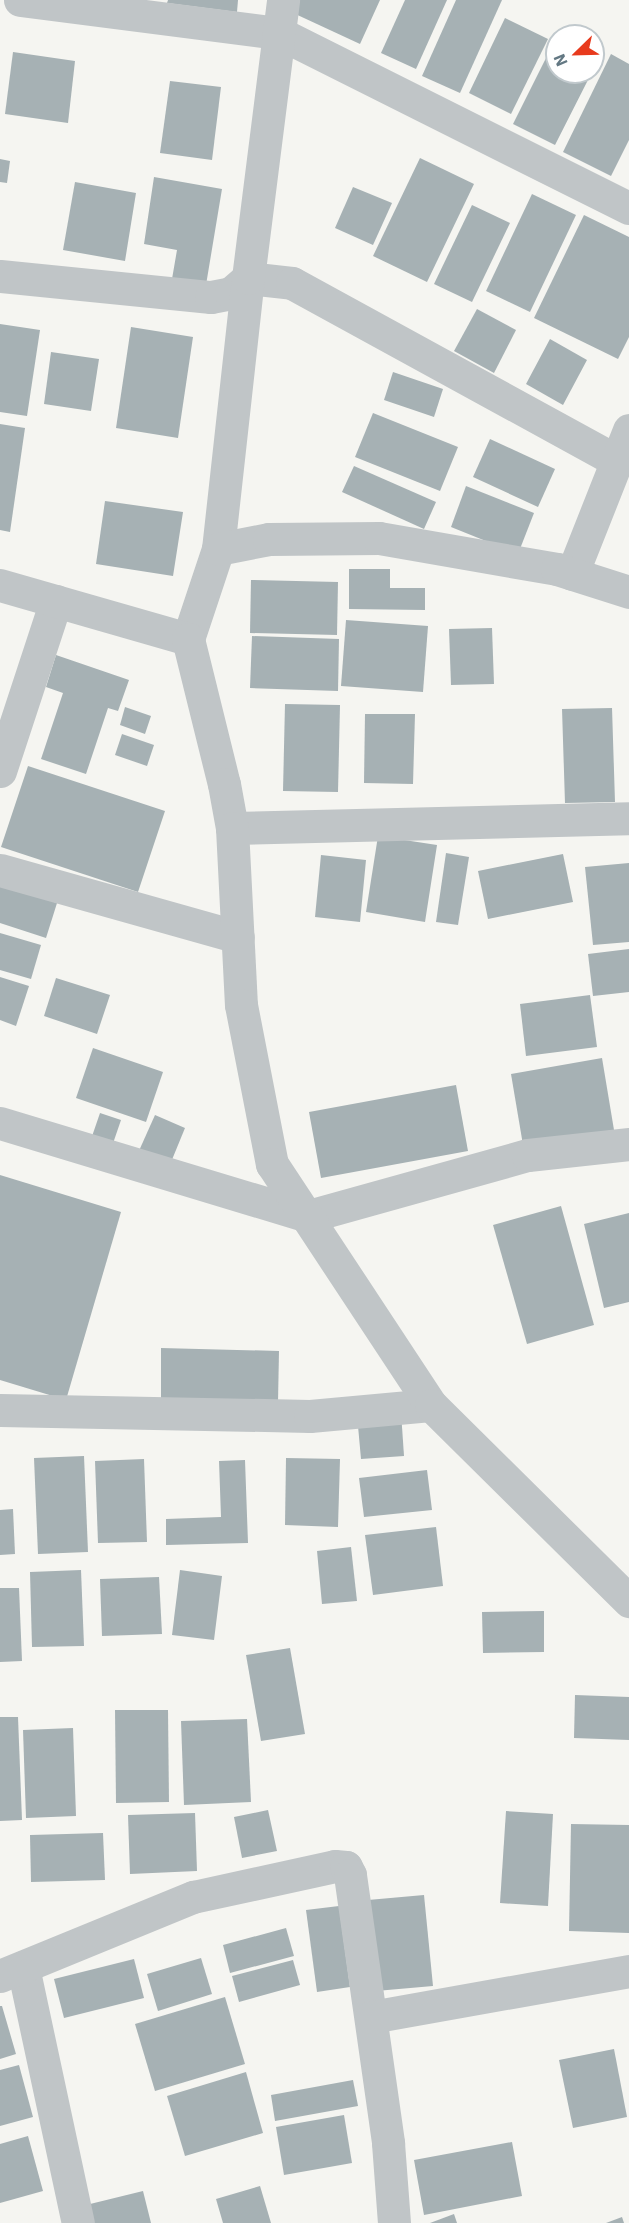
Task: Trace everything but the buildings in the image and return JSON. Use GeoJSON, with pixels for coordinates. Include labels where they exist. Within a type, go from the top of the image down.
{"type":"FeatureCollection","features":[{"type":"Feature","properties":{"kind":"street"},"geometry":{"type":"LineString","coordinates":[[20,0],[279,33],[629,208]]}},
{"type":"Feature","properties":{"kind":"street"},"geometry":{"type":"LineString","coordinates":[[283,0],[248,278],[218,549],[188,639],[224,784],[232,828],[241,1005],[272,1164],[309,1216],[431,1405],[629,1601]]}},
{"type":"Feature","properties":{"kind":"street"},"geometry":{"type":"LineString","coordinates":[[0,276],[211,297],[231,293],[248,278],[292,283],[617,461]]}},
{"type":"Feature","properties":{"kind":"street"},"geometry":{"type":"LineString","coordinates":[[572,574],[629,430]]}},
{"type":"Feature","properties":{"kind":"street"},"geometry":{"type":"LineString","coordinates":[[218,549],[269,539],[379,538],[557,569],[629,592]]}},
{"type":"Feature","properties":{"kind":"street"},"geometry":{"type":"LineString","coordinates":[[0,585],[188,639]]}},
{"type":"Feature","properties":{"kind":"street"},"geometry":{"type":"LineString","coordinates":[[0,771],[56,601]]}},
{"type":"Feature","properties":{"kind":"street"},"geometry":{"type":"LineString","coordinates":[[232,828],[629,818]]}},
{"type":"Feature","properties":{"kind":"street"},"geometry":{"type":"LineString","coordinates":[[0,870],[238,937]]}},
{"type":"Feature","properties":{"kind":"street"},"geometry":{"type":"LineString","coordinates":[[0,1123],[309,1216],[528,1155],[629,1144]]}},
{"type":"Feature","properties":{"kind":"street"},"geometry":{"type":"LineString","coordinates":[[0,1410],[310,1416],[431,1405]]}},
{"type":"Feature","properties":{"kind":"street"},"geometry":{"type":"LineString","coordinates":[[78,2223],[11,1971],[193,1897],[335,1866],[346,1867],[350,1875],[388,2142],[394,2223]]}},
{"type":"Feature","properties":{"kind":"street"},"geometry":{"type":"LineString","coordinates":[[371,2017],[629,1971]]}}]}
